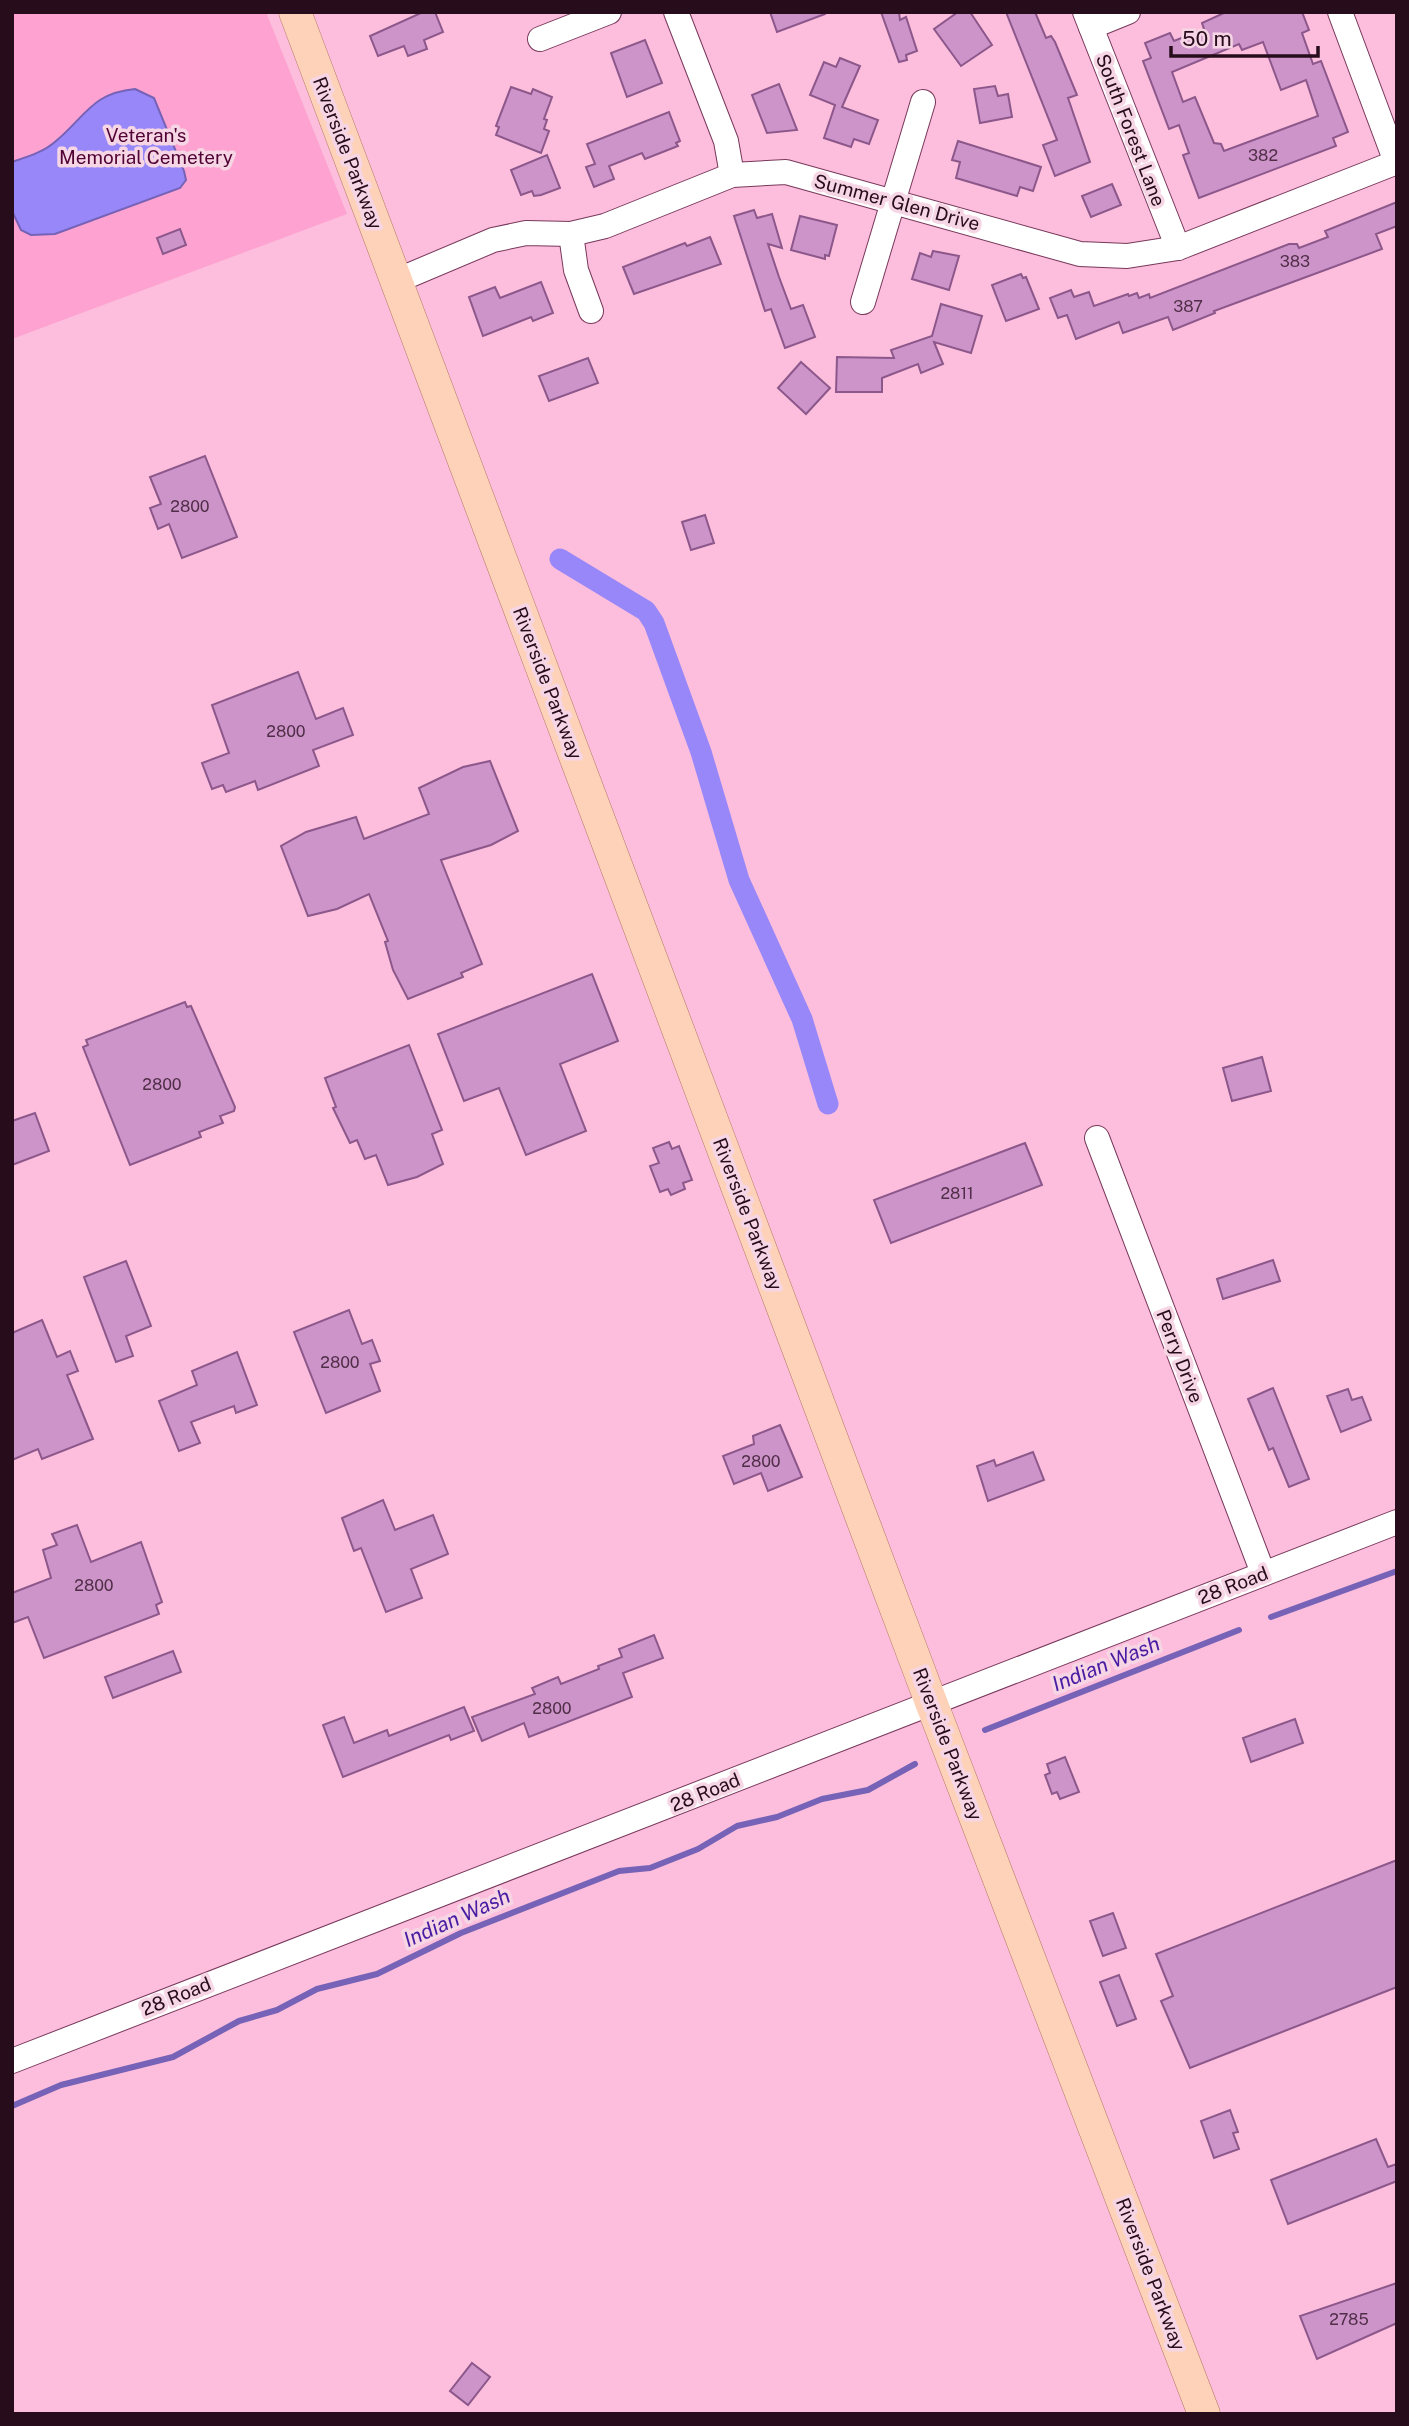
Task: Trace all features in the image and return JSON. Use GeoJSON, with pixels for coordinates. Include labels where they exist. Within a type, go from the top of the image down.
{"type":"FeatureCollection","features":[{"type":"Feature","properties":{"kind":"main road","name":"Riverside Parkway"},"geometry":{"type":"LineString","coordinates":[[295,12],[931,1702],[1205,2414]]}},
{"type":"Feature","properties":{"kind":"street"},"geometry":{"type":"LineString","coordinates":[[540,40],[609,12]]}},
{"type":"Feature","properties":{"kind":"street"},"geometry":{"type":"LineString","coordinates":[[676,12],[726,141],[732,175]]}},
{"type":"Feature","properties":{"kind":"street"},"geometry":{"type":"LineString","coordinates":[[1088,20],[1128,12]]}},
{"type":"Feature","properties":{"kind":"street"},"geometry":{"type":"LineString","coordinates":[[1340,12],[1396,162]]}},
{"type":"Feature","properties":{"kind":"street","name":"South Forest Lane"},"geometry":{"type":"LineString","coordinates":[[1088,20],[1178,248]]}},
{"type":"Feature","properties":{"kind":"street"},"geometry":{"type":"LineString","coordinates":[[863,302],[923,102]]}},
{"type":"Feature","properties":{"kind":"street","name":"Summer Glen Drive"},"geometry":{"type":"LineString","coordinates":[[396,281],[493,240],[526,233],[571,234],[605,226],[732,175],[786,172],[895,200],[1080,254],[1127,256],[1178,248],[1396,162]]}},
{"type":"Feature","properties":{"kind":"street"},"geometry":{"type":"LineString","coordinates":[[571,234],[576,270],[591,312]]}},
{"type":"Feature","properties":{"kind":"street","name":"Perry Drive"},"geometry":{"type":"LineString","coordinates":[[1097,1138],[1263,1573]]}},
{"type":"Feature","properties":{"kind":"street","name":"28 Road"},"geometry":{"type":"LineString","coordinates":[[12,2061],[1397,1522]]}},
{"type":"Feature","properties":{"kind":"green space","name":"Veteran's Memorial Cemetery"},"geometry":{"type":"Polygon","coordinates":[[[12,12],[266,12],[347,214],[12,339],[12,12]]]}},
{"type":"Feature","properties":{"kind":"shaded area"},"geometry":{"type":"Polygon","coordinates":[[[135,89],[154,98],[184,171],[186,180],[180,188],[55,234],[31,235],[21,230],[12,211],[12,162],[51,145],[91,107],[109,95],[135,89]]]}},
{"type":"Feature","properties":{"kind":"building"},"geometry":{"type":"Polygon","coordinates":[[[423,12],[435,12],[443,32],[424,40],[427,49],[408,56],[404,46],[378,56],[370,36],[423,12]]]}},
{"type":"Feature","properties":{"kind":"building"},"geometry":{"type":"Polygon","coordinates":[[[770,12],[825,12],[825,14],[777,32],[770,12]]]}},
{"type":"Feature","properties":{"kind":"building"},"geometry":{"type":"Polygon","coordinates":[[[881,12],[899,12],[900,20],[906,17],[917,51],[906,55],[907,60],[899,62],[881,12]]]}},
{"type":"Feature","properties":{"kind":"building"},"geometry":{"type":"Polygon","coordinates":[[[958,12],[970,12],[992,45],[961,66],[934,29],[958,12]]]}},
{"type":"Feature","properties":{"kind":"building"},"geometry":{"type":"Polygon","coordinates":[[[1006,12],[1035,12],[1046,38],[1051,36],[1055,42],[1077,95],[1068,98],[1090,162],[1055,176],[1043,145],[1057,140],[1006,12]]]}},
{"type":"Feature","properties":{"kind":"building"},"geometry":{"type":"Polygon","coordinates":[[[1226,12],[1302,12],[1309,30],[1302,33],[1313,64],[1321,61],[1348,132],[1333,138],[1336,146],[1199,198],[1183,155],[1189,153],[1179,125],[1169,129],[1143,61],[1151,58],[1145,43],[1170,33],[1174,41],[1204,29],[1202,23],[1226,12]],[[1263,42],[1242,50],[1239,44],[1172,72],[1183,102],[1195,97],[1214,143],[1221,144],[1224,151],[1318,116],[1306,80],[1281,90],[1263,42]]]}},
{"type":"Feature","properties":{"kind":"building"},"geometry":{"type":"Polygon","coordinates":[[[645,40],[662,83],[627,97],[611,53],[645,40]]]}},
{"type":"Feature","properties":{"kind":"building"},"geometry":{"type":"Polygon","coordinates":[[[840,58],[860,66],[842,107],[878,120],[869,144],[854,139],[851,147],[824,138],[835,105],[810,95],[824,62],[836,67],[840,58]]]}},
{"type":"Feature","properties":{"kind":"building"},"geometry":{"type":"Polygon","coordinates":[[[779,84],[797,130],[767,133],[752,95],[779,84]]]}},
{"type":"Feature","properties":{"kind":"building"},"geometry":{"type":"Polygon","coordinates":[[[995,86],[998,96],[1008,94],[1012,117],[980,123],[974,89],[995,86]]]}},
{"type":"Feature","properties":{"kind":"building"},"geometry":{"type":"Polygon","coordinates":[[[511,87],[531,94],[533,89],[552,97],[544,119],[547,120],[544,129],[549,131],[541,153],[496,135],[499,127],[496,126],[511,87]]]}},
{"type":"Feature","properties":{"kind":"building"},"geometry":{"type":"Polygon","coordinates":[[[669,112],[680,141],[676,143],[678,146],[645,159],[642,153],[609,166],[614,179],[594,187],[586,167],[595,164],[587,144],[669,112]]]}},
{"type":"Feature","properties":{"kind":"building"},"geometry":{"type":"Polygon","coordinates":[[[958,141],[1041,167],[1033,191],[1020,187],[1017,196],[956,178],[960,162],[952,160],[958,141]]]}},
{"type":"Feature","properties":{"kind":"building"},"geometry":{"type":"Polygon","coordinates":[[[547,155],[560,188],[541,195],[534,196],[532,191],[521,195],[511,170],[547,155]]]}},
{"type":"Feature","properties":{"kind":"building"},"geometry":{"type":"Polygon","coordinates":[[[1112,184],[1121,205],[1091,217],[1082,196],[1112,184]]]}},
{"type":"Feature","properties":{"kind":"building"},"geometry":{"type":"Polygon","coordinates":[[[1397,202],[1397,226],[1376,234],[1382,249],[1214,311],[1215,313],[1173,330],[1168,317],[1123,333],[1119,322],[1076,339],[1067,315],[1058,318],[1050,298],[1071,290],[1074,297],[1089,292],[1094,306],[1128,294],[1137,293],[1139,298],[1149,294],[1150,298],[1289,244],[1297,244],[1299,248],[1328,237],[1325,231],[1397,202]]]}},
{"type":"Feature","properties":{"kind":"building"},"geometry":{"type":"Polygon","coordinates":[[[754,210],[757,218],[772,214],[782,248],[768,244],[779,277],[791,309],[803,305],[815,337],[785,348],[771,309],[765,311],[734,216],[754,210]]]}},
{"type":"Feature","properties":{"kind":"building"},"geometry":{"type":"Polygon","coordinates":[[[800,216],[837,225],[829,256],[825,255],[825,259],[791,250],[800,216]]]}},
{"type":"Feature","properties":{"kind":"building"},"geometry":{"type":"Polygon","coordinates":[[[180,229],[186,245],[163,254],[157,238],[180,229]]]}},
{"type":"Feature","properties":{"kind":"building"},"geometry":{"type":"Polygon","coordinates":[[[710,237],[721,264],[634,294],[623,267],[685,243],[687,246],[710,237]]]}},
{"type":"Feature","properties":{"kind":"building"},"geometry":{"type":"Polygon","coordinates":[[[933,251],[959,256],[949,290],[912,279],[920,253],[931,257],[933,251]]]}},
{"type":"Feature","properties":{"kind":"building"},"geometry":{"type":"Polygon","coordinates":[[[1021,274],[1023,278],[1026,277],[1039,309],[1006,321],[992,285],[1021,274]]]}},
{"type":"Feature","properties":{"kind":"building"},"geometry":{"type":"Polygon","coordinates":[[[541,282],[553,313],[533,321],[531,317],[483,336],[469,297],[495,287],[500,298],[541,282]]]}},
{"type":"Feature","properties":{"kind":"building"},"geometry":{"type":"Polygon","coordinates":[[[941,304],[982,316],[971,353],[934,342],[943,364],[921,373],[918,364],[882,378],[882,392],[836,392],[837,357],[894,358],[891,350],[932,336],[941,304]]]}},
{"type":"Feature","properties":{"kind":"building"},"geometry":{"type":"Polygon","coordinates":[[[588,358],[598,383],[549,401],[539,376],[588,358]]]}},
{"type":"Feature","properties":{"kind":"building"},"geometry":{"type":"Polygon","coordinates":[[[801,362],[830,388],[806,414],[778,388],[801,362]]]}},
{"type":"Feature","properties":{"kind":"building"},"geometry":{"type":"Polygon","coordinates":[[[205,456],[237,537],[182,558],[169,524],[158,529],[150,508],[161,504],[150,477],[205,456]]]}},
{"type":"Feature","properties":{"kind":"building"},"geometry":{"type":"Polygon","coordinates":[[[705,515],[714,543],[691,550],[682,522],[705,515]]]}},
{"type":"Feature","properties":{"kind":"building"},"geometry":{"type":"Polygon","coordinates":[[[298,672],[316,719],[343,708],[353,735],[313,750],[319,766],[258,790],[255,781],[226,792],[223,785],[212,789],[202,763],[229,753],[212,705],[298,672]]]}},
{"type":"Feature","properties":{"kind":"building"},"geometry":{"type":"Polygon","coordinates":[[[490,761],[518,831],[491,845],[441,860],[482,964],[461,973],[463,977],[408,999],[393,970],[385,942],[388,941],[369,894],[337,909],[308,916],[281,846],[306,832],[356,817],[364,839],[429,814],[419,788],[463,767],[490,761]]]}},
{"type":"Feature","properties":{"kind":"building"},"geometry":{"type":"Polygon","coordinates":[[[592,974],[618,1041],[560,1064],[586,1131],[526,1155],[499,1088],[464,1101],[438,1034],[592,974]]]}},
{"type":"Feature","properties":{"kind":"building"},"geometry":{"type":"Polygon","coordinates":[[[185,1002],[187,1007],[191,1006],[235,1107],[234,1111],[220,1116],[223,1123],[199,1132],[201,1137],[130,1165],[83,1047],[88,1045],[86,1040],[185,1002]]]}},
{"type":"Feature","properties":{"kind":"building"},"geometry":{"type":"Polygon","coordinates":[[[409,1045],[442,1130],[432,1134],[443,1164],[417,1177],[388,1185],[376,1155],[365,1159],[357,1140],[350,1143],[333,1108],[336,1107],[325,1078],[409,1045]]]}},
{"type":"Feature","properties":{"kind":"building"},"geometry":{"type":"Polygon","coordinates":[[[1262,1057],[1271,1091],[1232,1101],[1223,1068],[1262,1057]]]}},
{"type":"Feature","properties":{"kind":"building"},"geometry":{"type":"Polygon","coordinates":[[[35,1113],[49,1151],[12,1165],[12,1121],[35,1113]]]}},
{"type":"Feature","properties":{"kind":"building"},"geometry":{"type":"Polygon","coordinates":[[[669,1142],[672,1149],[679,1146],[692,1180],[683,1183],[685,1189],[671,1195],[668,1189],[660,1192],[650,1166],[659,1163],[653,1148],[669,1142]]]}},
{"type":"Feature","properties":{"kind":"building"},"geometry":{"type":"Polygon","coordinates":[[[1025,1143],[1042,1185],[891,1243],[874,1200],[1025,1143]]]}},
{"type":"Feature","properties":{"kind":"building"},"geometry":{"type":"Polygon","coordinates":[[[1273,1260],[1280,1281],[1223,1299],[1217,1279],[1273,1260]]]}},
{"type":"Feature","properties":{"kind":"building"},"geometry":{"type":"Polygon","coordinates":[[[126,1261],[151,1326],[126,1336],[133,1356],[116,1362],[84,1277],[126,1261]]]}},
{"type":"Feature","properties":{"kind":"building"},"geometry":{"type":"Polygon","coordinates":[[[349,1310],[362,1344],[372,1340],[380,1361],[370,1364],[380,1391],[326,1413],[294,1332],[349,1310]]]}},
{"type":"Feature","properties":{"kind":"building"},"geometry":{"type":"Polygon","coordinates":[[[42,1320],[57,1357],[70,1351],[78,1371],[67,1375],[93,1439],[42,1459],[38,1449],[12,1460],[12,1333],[42,1320]]]}},
{"type":"Feature","properties":{"kind":"building"},"geometry":{"type":"Polygon","coordinates":[[[237,1352],[257,1405],[236,1413],[234,1406],[191,1422],[200,1443],[179,1451],[159,1401],[197,1385],[192,1371],[237,1352]]]}},
{"type":"Feature","properties":{"kind":"building"},"geometry":{"type":"Polygon","coordinates":[[[1273,1388],[1309,1479],[1289,1487],[1273,1448],[1269,1450],[1248,1399],[1273,1388]]]}},
{"type":"Feature","properties":{"kind":"building"},"geometry":{"type":"Polygon","coordinates":[[[1348,1389],[1352,1400],[1362,1397],[1371,1420],[1341,1432],[1327,1396],[1348,1389]]]}},
{"type":"Feature","properties":{"kind":"building"},"geometry":{"type":"Polygon","coordinates":[[[780,1425],[802,1477],[768,1491],[761,1473],[734,1484],[723,1456],[754,1444],[753,1436],[780,1425]]]}},
{"type":"Feature","properties":{"kind":"building"},"geometry":{"type":"Polygon","coordinates":[[[1033,1452],[1044,1480],[988,1501],[977,1466],[994,1460],[996,1466],[1033,1452]]]}},
{"type":"Feature","properties":{"kind":"building"},"geometry":{"type":"Polygon","coordinates":[[[383,1500],[395,1530],[433,1515],[448,1554],[411,1569],[422,1598],[386,1612],[361,1548],[354,1551],[342,1518],[383,1500]]]}},
{"type":"Feature","properties":{"kind":"building"},"geometry":{"type":"Polygon","coordinates":[[[77,1525],[91,1562],[141,1542],[162,1602],[156,1605],[159,1614],[44,1658],[28,1617],[12,1623],[12,1593],[51,1578],[43,1550],[57,1545],[52,1534],[77,1525]]]}},
{"type":"Feature","properties":{"kind":"building"},"geometry":{"type":"Polygon","coordinates":[[[654,1635],[663,1658],[623,1673],[632,1697],[529,1737],[524,1723],[482,1741],[472,1717],[535,1694],[532,1688],[558,1677],[561,1684],[599,1669],[598,1666],[622,1657],[619,1649],[654,1635]]]}},
{"type":"Feature","properties":{"kind":"building"},"geometry":{"type":"Polygon","coordinates":[[[173,1651],[181,1672],[113,1698],[105,1677],[173,1651]]]}},
{"type":"Feature","properties":{"kind":"building"},"geometry":{"type":"Polygon","coordinates":[[[464,1707],[474,1731],[451,1740],[449,1735],[343,1777],[323,1725],[344,1717],[354,1743],[387,1730],[389,1736],[464,1707]]]}},
{"type":"Feature","properties":{"kind":"building"},"geometry":{"type":"Polygon","coordinates":[[[1295,1719],[1303,1743],[1251,1762],[1243,1738],[1295,1719]]]}},
{"type":"Feature","properties":{"kind":"building"},"geometry":{"type":"Polygon","coordinates":[[[1065,1757],[1079,1792],[1060,1799],[1057,1792],[1052,1794],[1045,1775],[1050,1773],[1047,1764],[1065,1757]]]}},
{"type":"Feature","properties":{"kind":"building"},"geometry":{"type":"Polygon","coordinates":[[[1397,1860],[1397,1987],[1190,2068],[1161,2001],[1173,1996],[1156,1954],[1397,1860]]]}},
{"type":"Feature","properties":{"kind":"building"},"geometry":{"type":"Polygon","coordinates":[[[1113,1913],[1126,1948],[1103,1956],[1090,1921],[1113,1913]]]}},
{"type":"Feature","properties":{"kind":"building"},"geometry":{"type":"Polygon","coordinates":[[[1119,1975],[1136,2019],[1117,2026],[1100,1982],[1119,1975]]]}},
{"type":"Feature","properties":{"kind":"building"},"geometry":{"type":"Polygon","coordinates":[[[1230,2110],[1238,2132],[1233,2133],[1239,2149],[1214,2158],[1201,2121],[1230,2110]]]}},
{"type":"Feature","properties":{"kind":"building"},"geometry":{"type":"Polygon","coordinates":[[[1376,2139],[1388,2167],[1397,2164],[1397,2181],[1288,2224],[1271,2180],[1376,2139]]]}},
{"type":"Feature","properties":{"kind":"building"},"geometry":{"type":"Polygon","coordinates":[[[1397,2283],[1397,2323],[1317,2359],[1300,2316],[1397,2283]]]}},
{"type":"Feature","properties":{"kind":"building"},"geometry":{"type":"Polygon","coordinates":[[[472,2363],[490,2377],[468,2405],[450,2391],[472,2363]]]}},
{"type":"Feature","properties":{"kind":"waterway"},"geometry":{"type":"LineString","coordinates":[[560,559],[646,611],[654,623],[701,752],[739,880],[802,1019],[828,1104]]}},
{"type":"Feature","properties":{"kind":"waterway","name":"Indian Wash"},"geometry":{"type":"LineString","coordinates":[[1271,1617],[1397,1571]]}},
{"type":"Feature","properties":{"kind":"waterway","name":"Indian Wash"},"geometry":{"type":"LineString","coordinates":[[985,1730],[1239,1630]]}},
{"type":"Feature","properties":{"kind":"waterway","name":"Indian Wash"},"geometry":{"type":"LineString","coordinates":[[12,2106],[61,2085],[173,2057],[239,2021],[277,2010],[317,1989],[377,1974],[461,1933],[619,1871],[650,1868],[698,1849],[737,1826],[777,1817],[822,1799],[868,1790],[915,1764]]}}]}
